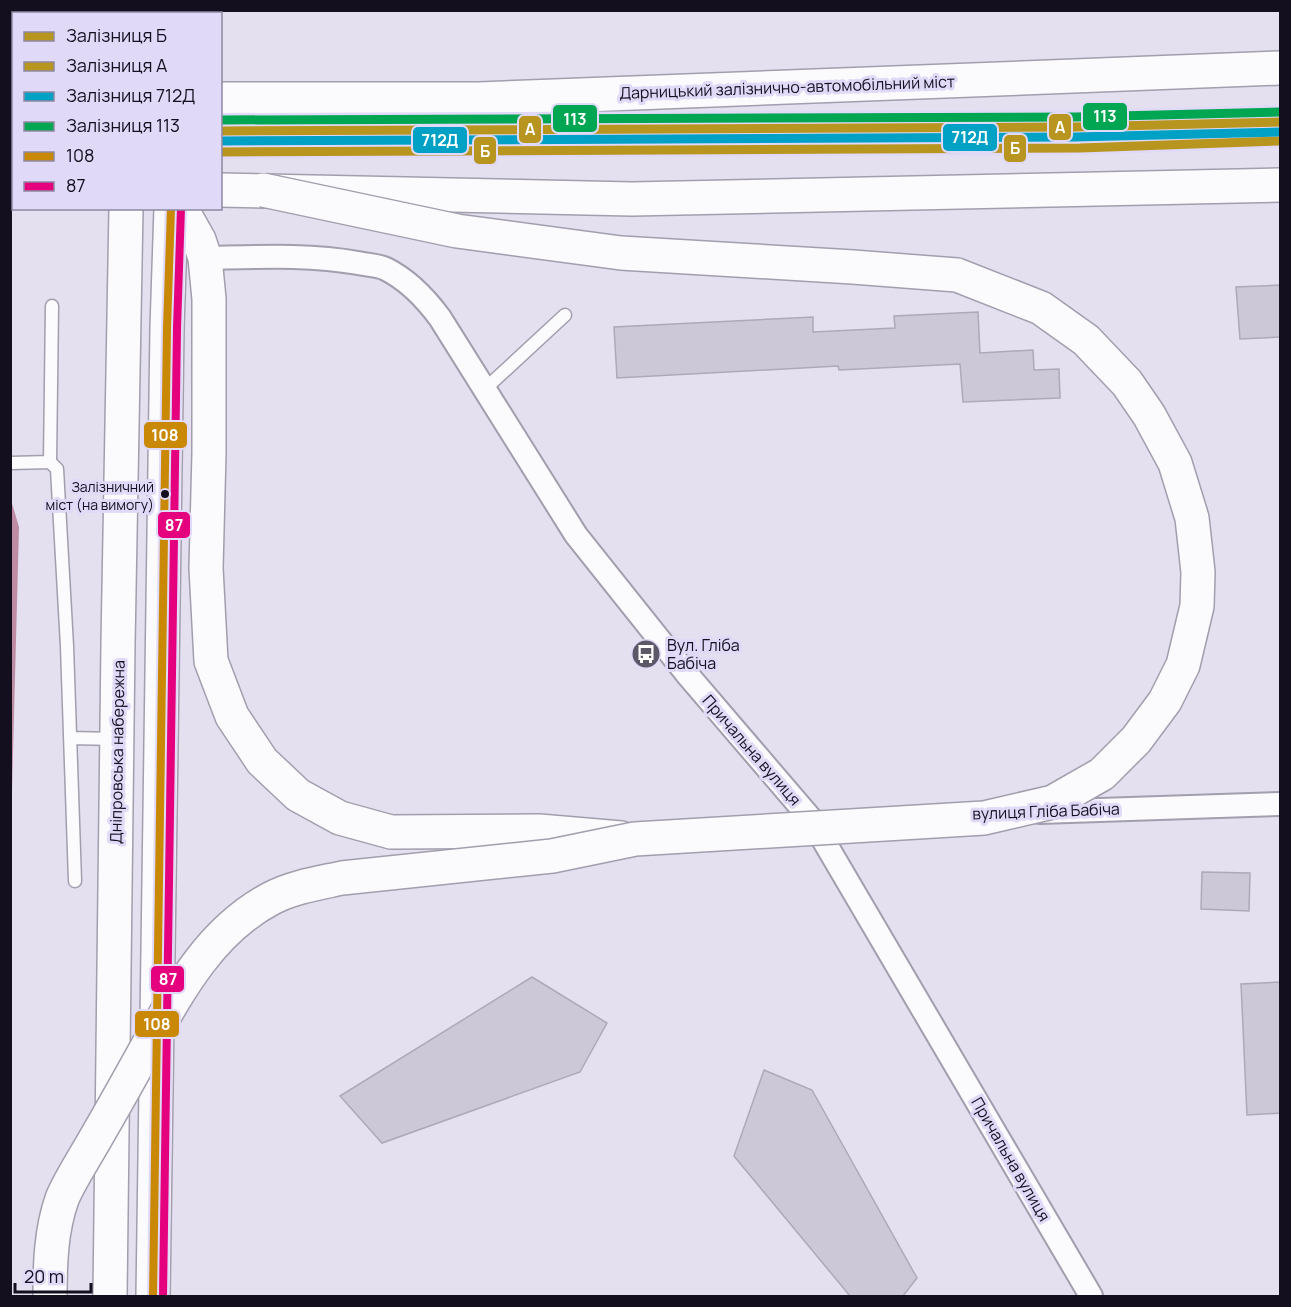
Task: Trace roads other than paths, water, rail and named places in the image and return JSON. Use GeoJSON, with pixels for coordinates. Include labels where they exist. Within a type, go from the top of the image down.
{"type":"FeatureCollection","features":[{"type":"Feature","properties":{"kind":"main road","name":"Дарницький залізнично-автомобільний міст"},"geometry":{"type":"LineString","coordinates":[[222,99],[479,99],[1281,68]]}},
{"type":"Feature","properties":{"kind":"main road"},"geometry":{"type":"LineString","coordinates":[[222,190],[632,199],[1281,185]]}},
{"type":"Feature","properties":{"kind":"main road"},"geometry":{"type":"LineString","coordinates":[[50,1296],[50,1262],[54,1231],[62,1199],[67,1189],[176,996],[201,958],[234,923],[272,898],[308,885],[342,878],[552,856],[635,839],[984,818],[1053,802],[1102,774],[1136,740],[1165,701],[1183,665],[1197,606],[1198,572],[1192,518],[1175,463],[1149,415],[1126,383],[1086,340],[1041,308],[957,275],[621,253],[457,231],[263,190]]}},
{"type":"Feature","properties":{"kind":"main road","name":"Дніпровська набережна"},"geometry":{"type":"LineString","coordinates":[[110,1296],[126,210]]}},
{"type":"Feature","properties":{"kind":"main road"},"geometry":{"type":"LineString","coordinates":[[153,1296],[167,328],[171,210]]}},
{"type":"Feature","properties":{"kind":"main road"},"geometry":{"type":"LineString","coordinates":[[182,210],[199,240],[205,258],[209,299],[206,568],[212,661],[232,716],[262,761],[298,795],[340,818],[391,832],[539,831],[635,839]]}},
{"type":"Feature","properties":{"kind":"street","name":"Причальна вулиця"},"geometry":{"type":"LineString","coordinates":[[205,258],[294,257],[347,261],[384,268],[405,281],[429,302],[576,536],[686,673],[811,819],[1091,1296]]}},
{"type":"Feature","properties":{"kind":"street","name":"вулиця Гліба Бабіча"},"geometry":{"type":"LineString","coordinates":[[811,819],[1281,804]]}},
{"type":"Feature","properties":{"kind":"lane"},"geometry":{"type":"LineString","coordinates":[[52,306],[50,462],[57,469],[75,881]]}},
{"type":"Feature","properties":{"kind":"lane"},"geometry":{"type":"LineString","coordinates":[[485,389],[565,315]]}},
{"type":"Feature","properties":{"kind":"lane"},"geometry":{"type":"LineString","coordinates":[[11,463],[50,462]]}},
{"type":"Feature","properties":{"kind":"lane"},"geometry":{"type":"LineString","coordinates":[[70,738],[117,739]]}},
{"type":"Feature","properties":{"kind":"rail line","name":"113"},"geometry":{"type":"LineString","coordinates":[[222,120],[1075,117],[1280,112]]}},
{"type":"Feature","properties":{"kind":"rail line","name":"A"},"geometry":{"type":"LineString","coordinates":[[222,131],[1075,127],[1280,122]]}},
{"type":"Feature","properties":{"kind":"rail line","name":"712Д"},"geometry":{"type":"LineString","coordinates":[[222,141],[1075,137],[1280,132]]}},
{"type":"Feature","properties":{"kind":"rail line","name":"Б"},"geometry":{"type":"LineString","coordinates":[[222,152],[1080,148],[1280,141]]}},
{"type":"Feature","properties":{"kind":"place","name":"Залізничний міст (на вимогу)"},"geometry":{"type":"Point","coordinates":[165,494]}},
{"type":"Feature","properties":{"kind":"place","name":"Вул. Гліба Бабіча"},"geometry":{"type":"Point","coordinates":[646,654]}}]}
